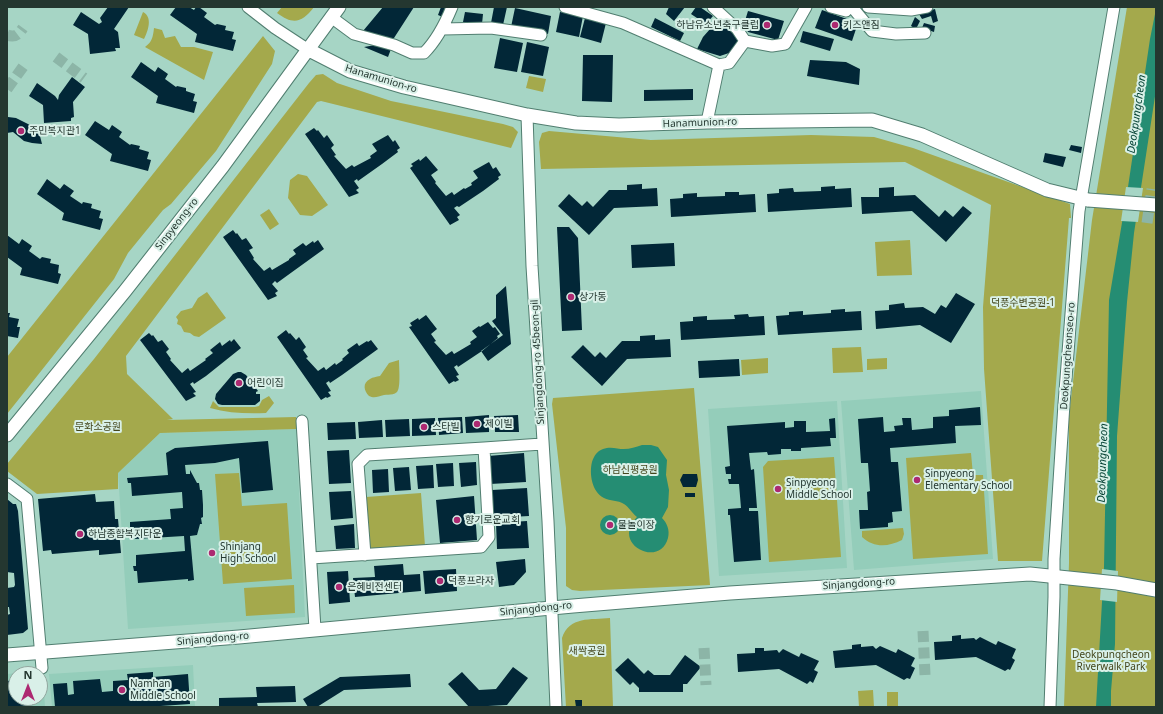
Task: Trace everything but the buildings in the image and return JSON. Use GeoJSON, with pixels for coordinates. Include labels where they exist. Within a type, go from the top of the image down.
{"type":"FeatureCollection","features":[{"type":"Feature","properties":{"kind":"main road","name":"Sinpyeong-ro"},"geometry":{"type":"LineString","coordinates":[[7,435],[125,291],[223,166],[335,12]]}},
{"type":"Feature","properties":{"kind":"main road","name":"Hanamunion-ro"},"geometry":{"type":"LineString","coordinates":[[307,49],[350,71],[404,87],[526,115],[576,123],[619,125],[707,122],[872,120],[922,135],[1046,190],[1084,199],[1156,205]]}},
{"type":"Feature","properties":{"kind":"main road","name":"Sinjangdong-ro"},"geometry":{"type":"LineString","coordinates":[[7,655],[239,637],[715,594],[1030,574],[1117,583],[1156,590]]}},
{"type":"Feature","properties":{"kind":"street"},"geometry":{"type":"LineString","coordinates":[[248,7],[275,28],[307,49]]}},
{"type":"Feature","properties":{"kind":"street"},"geometry":{"type":"LineString","coordinates":[[335,12],[354,34],[394,45],[412,52],[424,53],[443,29],[452,7]]}},
{"type":"Feature","properties":{"kind":"street"},"geometry":{"type":"LineString","coordinates":[[565,7],[591,10],[719,65],[729,63],[745,41]]}},
{"type":"Feature","properties":{"kind":"street"},"geometry":{"type":"LineString","coordinates":[[713,7],[736,29],[745,41],[772,46],[785,44],[804,8]]}},
{"type":"Feature","properties":{"kind":"street"},"geometry":{"type":"LineString","coordinates":[[830,7],[846,11],[851,7],[872,31],[896,34],[925,33]]}},
{"type":"Feature","properties":{"kind":"street"},"geometry":{"type":"LineString","coordinates":[[868,7],[911,10],[927,7]]}},
{"type":"Feature","properties":{"kind":"street","name":"Deokpungcheonseo-ro"},"geometry":{"type":"LineString","coordinates":[[1050,707],[1054,597],[1060,577],[1064,404],[1084,199],[1114,7]]}},
{"type":"Feature","properties":{"kind":"street"},"geometry":{"type":"LineString","coordinates":[[443,29],[491,28],[541,35]]}},
{"type":"Feature","properties":{"kind":"street"},"geometry":{"type":"LineString","coordinates":[[707,122],[719,65]]}},
{"type":"Feature","properties":{"kind":"street","name":"Sinjangdong-ro 45beon-gil"},"geometry":{"type":"LineString","coordinates":[[526,115],[532,266],[548,521],[556,707]]}},
{"type":"Feature","properties":{"kind":"street"},"geometry":{"type":"LineString","coordinates":[[302,421],[315,629]]}},
{"type":"Feature","properties":{"kind":"street"},"geometry":{"type":"LineString","coordinates":[[365,555],[358,464],[367,455],[542,444]]}},
{"type":"Feature","properties":{"kind":"street"},"geometry":{"type":"LineString","coordinates":[[311,558],[481,547],[489,537],[484,448]]}},
{"type":"Feature","properties":{"kind":"street"},"geometry":{"type":"LineString","coordinates":[[7,484],[26,498],[42,666]]}},
{"type":"Feature","properties":{"kind":"shaded area","name":"Deokpungcheon"},"geometry":{"type":"Polygon","coordinates":[[[1156,9],[1156,90],[1134,233],[1127,302],[1117,436],[1115,644],[1111,707],[1096,707],[1104,567],[1109,300],[1156,9]]]}},
{"type":"Feature","properties":{"kind":"shaded area","name":"Sinpyeong Elementary School"},"geometry":{"type":"Polygon","coordinates":[[[981,391],[993,559],[854,570],[841,401],[981,391]]]}},
{"type":"Feature","properties":{"kind":"shaded area","name":"Sinpyeong Middle School"},"geometry":{"type":"Polygon","coordinates":[[[837,401],[847,568],[719,576],[708,409],[837,401]]]}},
{"type":"Feature","properties":{"kind":"shaded area","name":"Shinjang High School"},"geometry":{"type":"Polygon","coordinates":[[[296,429],[305,617],[128,629],[118,473],[160,433],[296,429]]]}},
{"type":"Feature","properties":{"kind":"shaded area"},"geometry":{"type":"Polygon","coordinates":[[[642,445],[658,447],[667,460],[666,475],[669,490],[668,507],[662,518],[668,527],[669,535],[663,547],[656,552],[648,552],[639,549],[633,544],[629,536],[630,527],[637,517],[624,504],[606,499],[600,495],[594,487],[591,477],[592,462],[599,451],[609,448],[626,449],[642,445]]]}},
{"type":"Feature","properties":{"kind":"shaded area","name":"물놀이장"},"geometry":{"type":"Polygon","coordinates":[[[610,515],[617,518],[620,525],[617,532],[610,535],[603,532],[600,525],[603,518],[610,515]]]}},
{"type":"Feature","properties":{"kind":"shaded area","name":"Namhan Middle School"},"geometry":{"type":"Polygon","coordinates":[[[193,665],[195,707],[52,707],[49,674],[193,665]]]}},
{"type":"Feature","properties":{"kind":"shaded area"},"geometry":{"type":"Polygon","coordinates":[[[7,674],[8,706],[45,707],[7,707],[7,674]]]}},
{"type":"Feature","properties":{"kind":"green space"},"geometry":{"type":"Polygon","coordinates":[[[282,7],[314,7],[301,19],[293,21],[277,13],[282,7]]]}},
{"type":"Feature","properties":{"kind":"green space","name":"Deokpungcheon Riverwalk Park"},"geometry":{"type":"Polygon","coordinates":[[[1127,7],[1156,7],[1156,707],[1064,707],[1069,563],[1069,416],[1092,220],[1127,7]]]}},
{"type":"Feature","properties":{"kind":"green space"},"geometry":{"type":"Polygon","coordinates":[[[143,12],[148,17],[149,21],[144,39],[134,35],[143,12]]]}},
{"type":"Feature","properties":{"kind":"green space"},"geometry":{"type":"Polygon","coordinates":[[[154,28],[162,30],[165,38],[175,36],[181,47],[194,47],[213,52],[204,80],[145,47],[152,39],[154,28]]]}},
{"type":"Feature","properties":{"kind":"green space"},"geometry":{"type":"Polygon","coordinates":[[[263,36],[275,51],[272,64],[216,151],[171,204],[163,210],[128,253],[114,279],[7,414],[7,357],[263,36]]]}},
{"type":"Feature","properties":{"kind":"green space","name":"문화소공원"},"geometry":{"type":"Polygon","coordinates":[[[323,74],[337,83],[391,101],[503,124],[513,127],[518,132],[511,148],[321,101],[317,102],[126,356],[127,374],[173,419],[167,420],[296,417],[296,429],[160,433],[118,473],[118,489],[37,494],[7,471],[7,464],[94,359],[309,83],[316,75],[323,74]]]}},
{"type":"Feature","properties":{"kind":"green space"},"geometry":{"type":"Polygon","coordinates":[[[529,76],[546,79],[543,92],[526,88],[529,76]]]}},
{"type":"Feature","properties":{"kind":"green space","name":"덕풍수변공원-1"},"geometry":{"type":"Polygon","coordinates":[[[549,131],[651,140],[811,135],[874,137],[913,148],[1070,204],[1071,218],[1069,218],[1042,561],[998,561],[984,369],[983,307],[991,205],[905,162],[541,169],[539,142],[542,133],[549,131]]]}},
{"type":"Feature","properties":{"kind":"green space"},"geometry":{"type":"Polygon","coordinates":[[[298,174],[307,176],[328,205],[312,216],[300,215],[288,198],[290,180],[298,174]]]}},
{"type":"Feature","properties":{"kind":"green space"},"geometry":{"type":"Polygon","coordinates":[[[269,209],[279,224],[270,230],[260,215],[269,209]]]}},
{"type":"Feature","properties":{"kind":"green space"},"geometry":{"type":"Polygon","coordinates":[[[910,240],[912,275],[877,276],[875,242],[910,240]]]}},
{"type":"Feature","properties":{"kind":"green space"},"geometry":{"type":"Polygon","coordinates":[[[207,292],[226,318],[199,337],[184,332],[181,326],[177,324],[178,320],[176,317],[181,311],[192,308],[198,298],[207,292]]]}},
{"type":"Feature","properties":{"kind":"green space"},"geometry":{"type":"Polygon","coordinates":[[[861,347],[863,372],[833,373],[832,348],[861,347]]]}},
{"type":"Feature","properties":{"kind":"green space"},"geometry":{"type":"Polygon","coordinates":[[[768,358],[768,373],[742,375],[741,360],[768,358]]]}},
{"type":"Feature","properties":{"kind":"green space"},"geometry":{"type":"Polygon","coordinates":[[[887,358],[887,369],[867,370],[867,359],[887,358]]]}},
{"type":"Feature","properties":{"kind":"green space"},"geometry":{"type":"Polygon","coordinates":[[[399,360],[399,382],[397,392],[375,397],[369,396],[365,389],[367,381],[371,378],[380,376],[389,363],[399,360]]]}},
{"type":"Feature","properties":{"kind":"green space","name":"하남신평공원"},"geometry":{"type":"Polygon","coordinates":[[[694,388],[710,585],[580,591],[572,590],[566,586],[566,528],[552,404],[553,398],[694,388]]]}},
{"type":"Feature","properties":{"kind":"green space"},"geometry":{"type":"Polygon","coordinates":[[[269,396],[274,403],[266,413],[238,413],[210,408],[213,401],[219,407],[255,407],[259,406],[262,400],[269,396]]]}},
{"type":"Feature","properties":{"kind":"green space"},"geometry":{"type":"Polygon","coordinates":[[[971,453],[973,475],[983,475],[988,554],[913,559],[906,458],[971,453]]]}},
{"type":"Feature","properties":{"kind":"green space"},"geometry":{"type":"Polygon","coordinates":[[[834,457],[841,557],[769,562],[763,467],[768,461],[834,457]]]}},
{"type":"Feature","properties":{"kind":"green space"},"geometry":{"type":"Polygon","coordinates":[[[239,473],[242,506],[287,503],[292,579],[223,584],[215,474],[239,473]]]}},
{"type":"Feature","properties":{"kind":"green space"},"geometry":{"type":"Polygon","coordinates":[[[421,493],[425,546],[370,550],[366,497],[421,493]]]}},
{"type":"Feature","properties":{"kind":"green space"},"geometry":{"type":"Polygon","coordinates":[[[903,528],[904,534],[902,540],[892,544],[876,545],[862,537],[862,531],[903,528]]]}},
{"type":"Feature","properties":{"kind":"green space"},"geometry":{"type":"Polygon","coordinates":[[[294,585],[295,613],[246,616],[244,588],[294,585]]]}},
{"type":"Feature","properties":{"kind":"green space","name":"새싹공원"},"geometry":{"type":"Polygon","coordinates":[[[610,618],[613,707],[566,707],[562,638],[565,631],[570,626],[582,620],[610,618]]]}},
{"type":"Feature","properties":{"kind":"green space"},"geometry":{"type":"Polygon","coordinates":[[[873,690],[874,707],[859,707],[858,691],[873,690]]]}},
{"type":"Feature","properties":{"kind":"green space"},"geometry":{"type":"Polygon","coordinates":[[[887,692],[898,692],[898,707],[887,707],[887,692]]]}},
{"type":"Feature","properties":{"kind":"pier"},"geometry":{"type":"Polygon","coordinates":[[[1126,187],[1143,188],[1138,222],[1121,221],[1126,187]]]}},
{"type":"Feature","properties":{"kind":"pier"},"geometry":{"type":"Polygon","coordinates":[[[1102,569],[1118,571],[1117,602],[1100,600],[1102,569]]]}},
{"type":"Feature","properties":{"kind":"tunnel"},"geometry":{"type":"LineString","coordinates":[[7,35],[16,35],[23,28]]}},
{"type":"Feature","properties":{"kind":"tunnel"},"geometry":{"type":"LineString","coordinates":[[56,57],[84,78]]}},
{"type":"Feature","properties":{"kind":"tunnel"},"geometry":{"type":"LineString","coordinates":[[7,89],[25,64]]}},
{"type":"Feature","properties":{"kind":"tunnel"},"geometry":{"type":"LineString","coordinates":[[1147,223],[1152,189]]}},
{"type":"Feature","properties":{"kind":"tunnel"},"geometry":{"type":"LineString","coordinates":[[923,631],[925,675]]}},
{"type":"Feature","properties":{"kind":"tunnel"},"geometry":{"type":"LineString","coordinates":[[704,648],[706,685]]}},
{"type":"Feature","properties":{"kind":"place","name":"하남유소년축구클럽"},"geometry":{"type":"Point","coordinates":[767,25]}},
{"type":"Feature","properties":{"kind":"place","name":"키즈앤짐"},"geometry":{"type":"Point","coordinates":[835,25]}},
{"type":"Feature","properties":{"kind":"place","name":"주민복지관1"},"geometry":{"type":"Point","coordinates":[21,131]}},
{"type":"Feature","properties":{"kind":"place","name":"상가동"},"geometry":{"type":"Point","coordinates":[571,297]}},
{"type":"Feature","properties":{"kind":"place","name":"어린이집"},"geometry":{"type":"Point","coordinates":[239,383]}},
{"type":"Feature","properties":{"kind":"place","name":"제이빌"},"geometry":{"type":"Point","coordinates":[477,424]}},
{"type":"Feature","properties":{"kind":"place","name":"스타빌"},"geometry":{"type":"Point","coordinates":[424,427]}},
{"type":"Feature","properties":{"kind":"place","name":"Sinpyeong Elementary School"},"geometry":{"type":"Point","coordinates":[917,480]}},
{"type":"Feature","properties":{"kind":"place","name":"Sinpyeong Middle School"},"geometry":{"type":"Point","coordinates":[778,489]}},
{"type":"Feature","properties":{"kind":"place","name":"향기로운교회"},"geometry":{"type":"Point","coordinates":[457,520]}},
{"type":"Feature","properties":{"kind":"place","name":"물놀이장"},"geometry":{"type":"Point","coordinates":[610,525]}},
{"type":"Feature","properties":{"kind":"place","name":"하남종합복지타운"},"geometry":{"type":"Point","coordinates":[80,534]}},
{"type":"Feature","properties":{"kind":"place","name":"Shinjang High School"},"geometry":{"type":"Point","coordinates":[212,553]}},
{"type":"Feature","properties":{"kind":"place","name":"덕풍프라자"},"geometry":{"type":"Point","coordinates":[440,581]}},
{"type":"Feature","properties":{"kind":"place","name":"은혜비전센터"},"geometry":{"type":"Point","coordinates":[339,587]}},
{"type":"Feature","properties":{"kind":"place","name":"Namhan Middle School"},"geometry":{"type":"Point","coordinates":[122,690]}}]}
